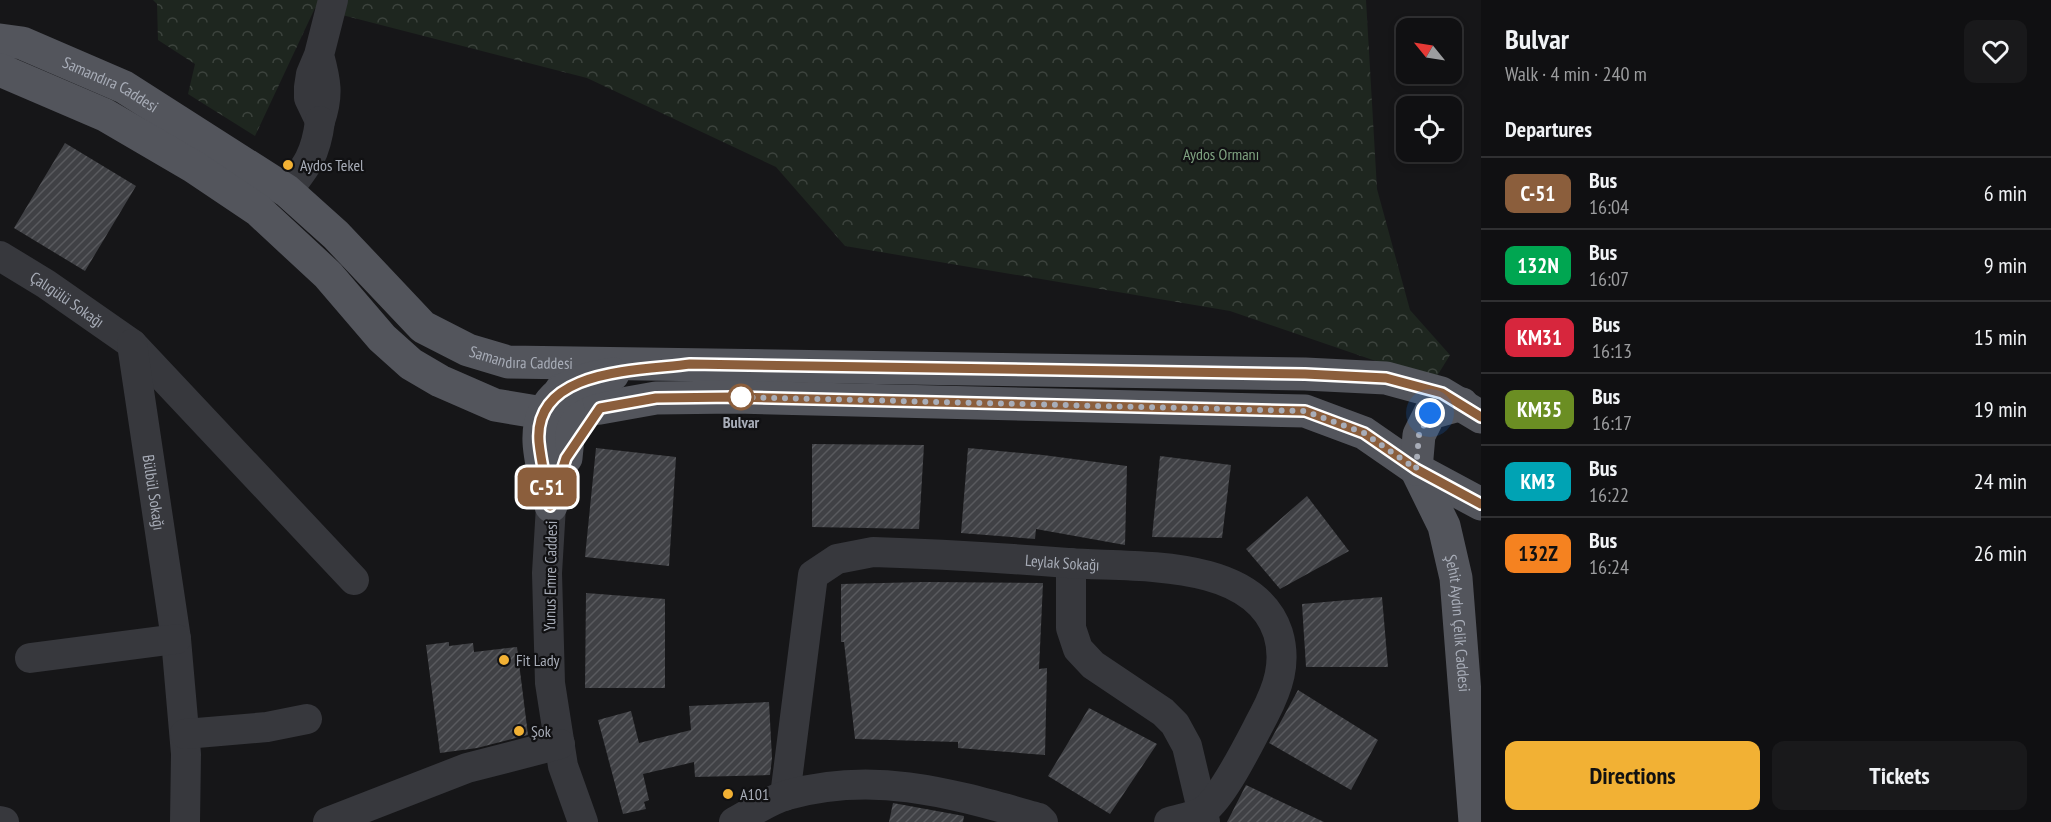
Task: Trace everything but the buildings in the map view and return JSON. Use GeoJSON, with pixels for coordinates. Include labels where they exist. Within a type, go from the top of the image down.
{"type":"FeatureCollection","features":[{"type":"Feature","properties":{"kind":"main road","name":"Samandıra Caddesi"},"geometry":{"type":"LineString","coordinates":[[0,40],[22,44],[124,87],[287,191],[336,235],[423,327],[468,350],[508,362],[1293,374],[1386,378],[1442,393],[1472,410]]}},
{"type":"Feature","properties":{"kind":"main road","name":"Samandıra Caddesi"},"geometry":{"type":"LineString","coordinates":[[0,70],[105,115],[194,167],[258,210],[328,275],[382,338],[411,364],[440,381],[495,405],[562,413],[656,398],[736,397],[1305,411],[1364,433],[1416,469],[1481,504]]}},
{"type":"Feature","properties":{"kind":"main road"},"geometry":{"type":"LineString","coordinates":[[508,362],[562,413],[566,458],[550,506]]}},
{"type":"Feature","properties":{"kind":"main road"},"geometry":{"type":"LineString","coordinates":[[550,506],[562,413],[589,378],[690,364]]}},
{"type":"Feature","properties":{"kind":"main road","name":"Samandıra Caddesi"},"geometry":{"type":"LineString","coordinates":[[1416,469],[1419,435],[1430,413],[1472,410]]}},
{"type":"Feature","properties":{"kind":"main road","name":"Şehit Aydın Çelik Caddesi"},"geometry":{"type":"LineString","coordinates":[[1416,469],[1444,526],[1456,578],[1475,822]]}},
{"type":"Feature","properties":{"kind":"street"},"geometry":{"type":"LineString","coordinates":[[287,191],[315,150],[320,121],[309,98],[311,74],[319,55],[333,0]]}},
{"type":"Feature","properties":{"kind":"street","name":"Çalıgülü Sokağı"},"geometry":{"type":"LineString","coordinates":[[0,256],[132,344],[354,580]]}},
{"type":"Feature","properties":{"kind":"street","name":"Bülbül Sokağı"},"geometry":{"type":"LineString","coordinates":[[132,344],[176,639],[185,734],[186,822]]}},
{"type":"Feature","properties":{"kind":"street","name":"Yunus Emre Caddesi"},"geometry":{"type":"LineString","coordinates":[[550,506],[547,573],[550,683],[563,766],[583,822]]}},
{"type":"Feature","properties":{"kind":"street","name":"Leylak Sokağı"},"geometry":{"type":"LineString","coordinates":[[785,796],[813,575],[837,559],[873,552],[1167,568],[1223,580],[1244,589],[1261,603],[1274,623],[1282,646],[1282,672],[1274,697],[1231,777],[1203,817]]}},
{"type":"Feature","properties":{"kind":"street"},"geometry":{"type":"LineString","coordinates":[[1071,563],[1071,628],[1078,649],[1093,666],[1164,712],[1176,724],[1187,746],[1203,817],[1170,822]]}},
{"type":"Feature","properties":{"kind":"street"},"geometry":{"type":"LineString","coordinates":[[30,658],[176,639]]}},
{"type":"Feature","properties":{"kind":"street"},"geometry":{"type":"LineString","coordinates":[[185,734],[267,727],[307,719]]}},
{"type":"Feature","properties":{"kind":"street"},"geometry":{"type":"LineString","coordinates":[[328,822],[467,768],[560,744]]}},
{"type":"Feature","properties":{"kind":"street"},"geometry":{"type":"LineString","coordinates":[[734,822],[785,796],[835,785],[896,785],[949,793],[1039,818],[1043,822]]}},
{"type":"Feature","properties":{"kind":"green space","name":"Aydos Ormanı"},"geometry":{"type":"Polygon","coordinates":[[[153,0],[1366,0],[1377,189],[1410,310],[1450,355],[1434,381],[1230,311],[845,246],[776,167],[587,78],[315,8],[255,136],[188,94],[195,64],[158,40],[157,4],[153,0]]]}},
{"type":"Feature","properties":{"kind":"bus line","name":"C-51"},"geometry":{"type":"LineString","coordinates":[[1481,417],[1442,393],[1386,378],[1305,374],[690,364],[589,378],[561,390],[543,413],[539,441],[550,506],[566,458],[600,408],[656,398],[736,397],[1305,411],[1364,433],[1416,469],[1481,504]]}},
{"type":"Feature","properties":{"kind":"place","name":"Aydos Tekel"},"geometry":{"type":"Point","coordinates":[288,165]}},
{"type":"Feature","properties":{"kind":"place","name":"Bulvar"},"geometry":{"type":"Point","coordinates":[741,397]}},
{"type":"Feature","properties":{"kind":"place","name":"Fit Lady"},"geometry":{"type":"Point","coordinates":[504,660]}},
{"type":"Feature","properties":{"kind":"place","name":"Şok"},"geometry":{"type":"Point","coordinates":[519,731]}},
{"type":"Feature","properties":{"kind":"place","name":"A101"},"geometry":{"type":"Point","coordinates":[728,794]}},
{"type":"Feature","properties":{"kind":"route"},"geometry":{"type":"LineString","coordinates":[[741,397],[736,397],[1305,411],[1364,433],[1416,469],[1419,435],[1430,413]]}}]}
